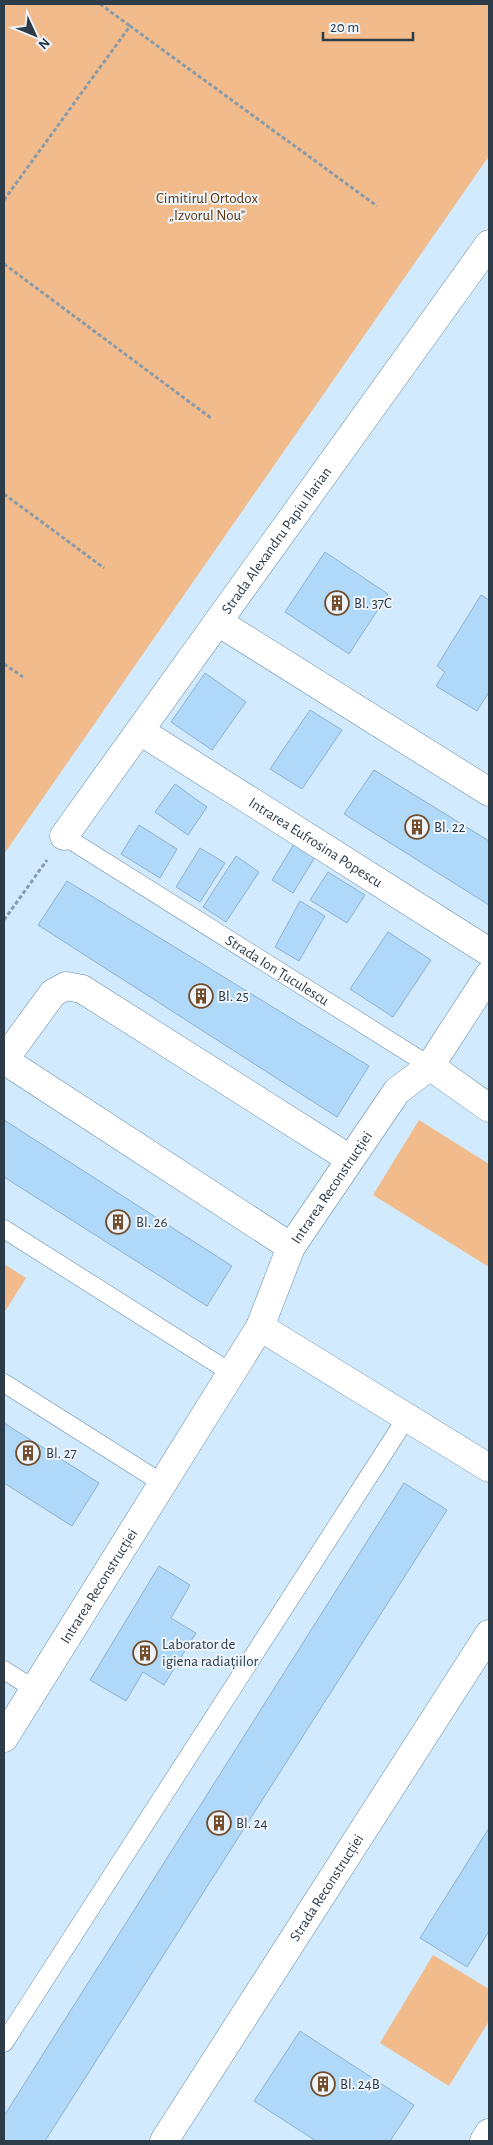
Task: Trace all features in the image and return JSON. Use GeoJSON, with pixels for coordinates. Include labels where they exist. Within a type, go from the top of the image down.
{"type":"FeatureCollection","features":[{"type":"Feature","properties":{"kind":"street","name":"Strada Alexandru Papiu Ilarian"},"geometry":{"type":"LineString","coordinates":[[64,836],[489,244]]}},
{"type":"Feature","properties":{"kind":"street"},"geometry":{"type":"LineString","coordinates":[[218,622],[489,792]]}},
{"type":"Feature","properties":{"kind":"street","name":"Intrarea Eufrosina Popescu"},"geometry":{"type":"LineString","coordinates":[[140,731],[489,952]]}},
{"type":"Feature","properties":{"kind":"street"},"geometry":{"type":"LineString","coordinates":[[430,1066],[489,975]]}},
{"type":"Feature","properties":{"kind":"street"},"geometry":{"type":"LineString","coordinates":[[291,1247],[4,1060],[53,993],[66,986],[82,988],[350,1159]]}},
{"type":"Feature","properties":{"kind":"street","name":"Strada Ion Țuculescu"},"geometry":{"type":"LineString","coordinates":[[430,1066],[489,1108]]}},
{"type":"Feature","properties":{"kind":"street","name":"Intrarea Reconstrucției"},"geometry":{"type":"LineString","coordinates":[[4,1738],[230,1372],[260,1327],[291,1247],[397,1090],[430,1066]]}},
{"type":"Feature","properties":{"kind":"street"},"geometry":{"type":"LineString","coordinates":[[260,1327],[489,1468]]}},
{"type":"Feature","properties":{"kind":"street","name":"Strada Reconstrucției"},"geometry":{"type":"LineString","coordinates":[[164,2141],[489,1634]]}},
{"type":"Feature","properties":{"kind":"street"},"geometry":{"type":"LineString","coordinates":[[484,2141],[489,2133]]}},
{"type":"Feature","properties":{"kind":"lane","name":"Strada Ion Țuculescu"},"geometry":{"type":"LineString","coordinates":[[64,836],[430,1066]]}},
{"type":"Feature","properties":{"kind":"lane"},"geometry":{"type":"LineString","coordinates":[[4,1230],[230,1372]]}},
{"type":"Feature","properties":{"kind":"lane"},"geometry":{"type":"LineString","coordinates":[[4,1383],[162,1483]]}},
{"type":"Feature","properties":{"kind":"lane"},"geometry":{"type":"LineString","coordinates":[[4,2043],[407,1417]]}},
{"type":"Feature","properties":{"kind":"lane"},"geometry":{"type":"LineString","coordinates":[[4,1670],[34,1689]]}},
{"type":"Feature","properties":{"kind":"path"},"geometry":{"type":"LineString","coordinates":[[100,4],[377,206]]}},
{"type":"Feature","properties":{"kind":"path"},"geometry":{"type":"LineString","coordinates":[[4,200],[130,26]]}},
{"type":"Feature","properties":{"kind":"path"},"geometry":{"type":"LineString","coordinates":[[4,264],[211,418]]}},
{"type":"Feature","properties":{"kind":"path"},"geometry":{"type":"LineString","coordinates":[[4,494],[104,568]]}},
{"type":"Feature","properties":{"kind":"path"},"geometry":{"type":"LineString","coordinates":[[4,664],[23,677]]}},
{"type":"Feature","properties":{"kind":"path"},"geometry":{"type":"LineString","coordinates":[[4,920],[39,870]]}},
{"type":"Feature","properties":{"kind":"green space","name":"Cimitirul Ortodox „Izvorul Nou”"},"geometry":{"type":"Polygon","coordinates":[[[4,4],[489,4],[489,156],[4,854],[4,4]]]}},
{"type":"Feature","properties":{"kind":"green space"},"geometry":{"type":"Polygon","coordinates":[[[419,1120],[489,1164],[489,1267],[373,1195],[419,1120]]]}},
{"type":"Feature","properties":{"kind":"green space"},"geometry":{"type":"Polygon","coordinates":[[[4,1264],[26,1278],[4,1313],[4,1264]]]}},
{"type":"Feature","properties":{"kind":"green space"},"geometry":{"type":"Polygon","coordinates":[[[433,1955],[489,1989],[489,2021],[449,2086],[380,2043],[433,1955]]]}},
{"type":"Feature","properties":{"kind":"building","name":"Bl. 37C"},"geometry":{"type":"Polygon","coordinates":[[[325,552],[388,594],[349,654],[285,612],[325,552]]]}},
{"type":"Feature","properties":{"kind":"building"},"geometry":{"type":"Polygon","coordinates":[[[481,595],[489,600],[489,692],[477,711],[436,686],[445,672],[437,666],[481,595]]]}},
{"type":"Feature","properties":{"kind":"building"},"geometry":{"type":"Polygon","coordinates":[[[205,673],[246,702],[212,750],[171,722],[205,673]]]}},
{"type":"Feature","properties":{"kind":"building"},"geometry":{"type":"Polygon","coordinates":[[[310,710],[342,730],[302,789],[270,769],[310,710]]]}},
{"type":"Feature","properties":{"kind":"building","name":"Bl. 22"},"geometry":{"type":"Polygon","coordinates":[[[374,770],[489,841],[489,905],[344,814],[374,770]]]}},
{"type":"Feature","properties":{"kind":"building"},"geometry":{"type":"Polygon","coordinates":[[[175,784],[207,807],[188,835],[155,812],[175,784]]]}},
{"type":"Feature","properties":{"kind":"building"},"geometry":{"type":"Polygon","coordinates":[[[139,825],[177,849],[160,878],[121,854],[139,825]]]}},
{"type":"Feature","properties":{"kind":"building"},"geometry":{"type":"Polygon","coordinates":[[[294,844],[315,857],[293,893],[272,880],[294,844]]]}},
{"type":"Feature","properties":{"kind":"building"},"geometry":{"type":"Polygon","coordinates":[[[200,848],[225,863],[200,902],[176,887],[200,848]]]}},
{"type":"Feature","properties":{"kind":"building"},"geometry":{"type":"Polygon","coordinates":[[[236,856],[259,872],[226,922],[203,907],[236,856]]]}},
{"type":"Feature","properties":{"kind":"building"},"geometry":{"type":"Polygon","coordinates":[[[328,872],[365,895],[347,923],[310,900],[328,872]]]}},
{"type":"Feature","properties":{"kind":"building","name":"Bl. 25"},"geometry":{"type":"Polygon","coordinates":[[[67,881],[369,1066],[337,1117],[38,925],[67,881]]]}},
{"type":"Feature","properties":{"kind":"building"},"geometry":{"type":"Polygon","coordinates":[[[300,901],[325,916],[299,961],[275,947],[300,901]]]}},
{"type":"Feature","properties":{"kind":"building"},"geometry":{"type":"Polygon","coordinates":[[[388,932],[431,960],[393,1017],[350,989],[388,932]]]}},
{"type":"Feature","properties":{"kind":"building","name":"Bl. 26"},"geometry":{"type":"Polygon","coordinates":[[[4,1120],[232,1266],[207,1306],[4,1177],[4,1120]]]}},
{"type":"Feature","properties":{"kind":"building","name":"Bl. 27"},"geometry":{"type":"Polygon","coordinates":[[[4,1423],[99,1483],[72,1526],[4,1483],[4,1423]]]}},
{"type":"Feature","properties":{"kind":"building","name":"Bl. 24"},"geometry":{"type":"Polygon","coordinates":[[[404,1483],[447,1510],[45,2141],[4,2141],[4,2116],[404,1483]]]}},
{"type":"Feature","properties":{"kind":"building","name":"Laborator de igiena radiațiilor"},"geometry":{"type":"Polygon","coordinates":[[[159,1566],[190,1585],[171,1618],[196,1633],[164,1685],[143,1672],[126,1701],[90,1680],[159,1566]]]}},
{"type":"Feature","properties":{"kind":"building"},"geometry":{"type":"Polygon","coordinates":[[[489,1828],[489,1931],[467,1967],[420,1938],[489,1828]]]}},
{"type":"Feature","properties":{"kind":"building","name":"Bl. 24B"},"geometry":{"type":"Polygon","coordinates":[[[300,2031],[414,2105],[390,2141],[316,2141],[254,2101],[300,2031]]]}},
{"type":"Feature","properties":{"kind":"place","name":"Bl. 37C"},"geometry":{"type":"Point","coordinates":[337,603]}},
{"type":"Feature","properties":{"kind":"place","name":"Bl. 22"},"geometry":{"type":"Point","coordinates":[417,827]}},
{"type":"Feature","properties":{"kind":"place","name":"Bl. 25"},"geometry":{"type":"Point","coordinates":[201,996]}},
{"type":"Feature","properties":{"kind":"place","name":"Bl. 26"},"geometry":{"type":"Point","coordinates":[118,1222]}},
{"type":"Feature","properties":{"kind":"place","name":"Bl. 27"},"geometry":{"type":"Point","coordinates":[28,1453]}},
{"type":"Feature","properties":{"kind":"place","name":"Laborator de igiena radiațiilor"},"geometry":{"type":"Point","coordinates":[145,1653]}},
{"type":"Feature","properties":{"kind":"place","name":"Bl. 24"},"geometry":{"type":"Point","coordinates":[219,1823]}},
{"type":"Feature","properties":{"kind":"place","name":"Bl. 24B"},"geometry":{"type":"Point","coordinates":[323,2084]}}]}
